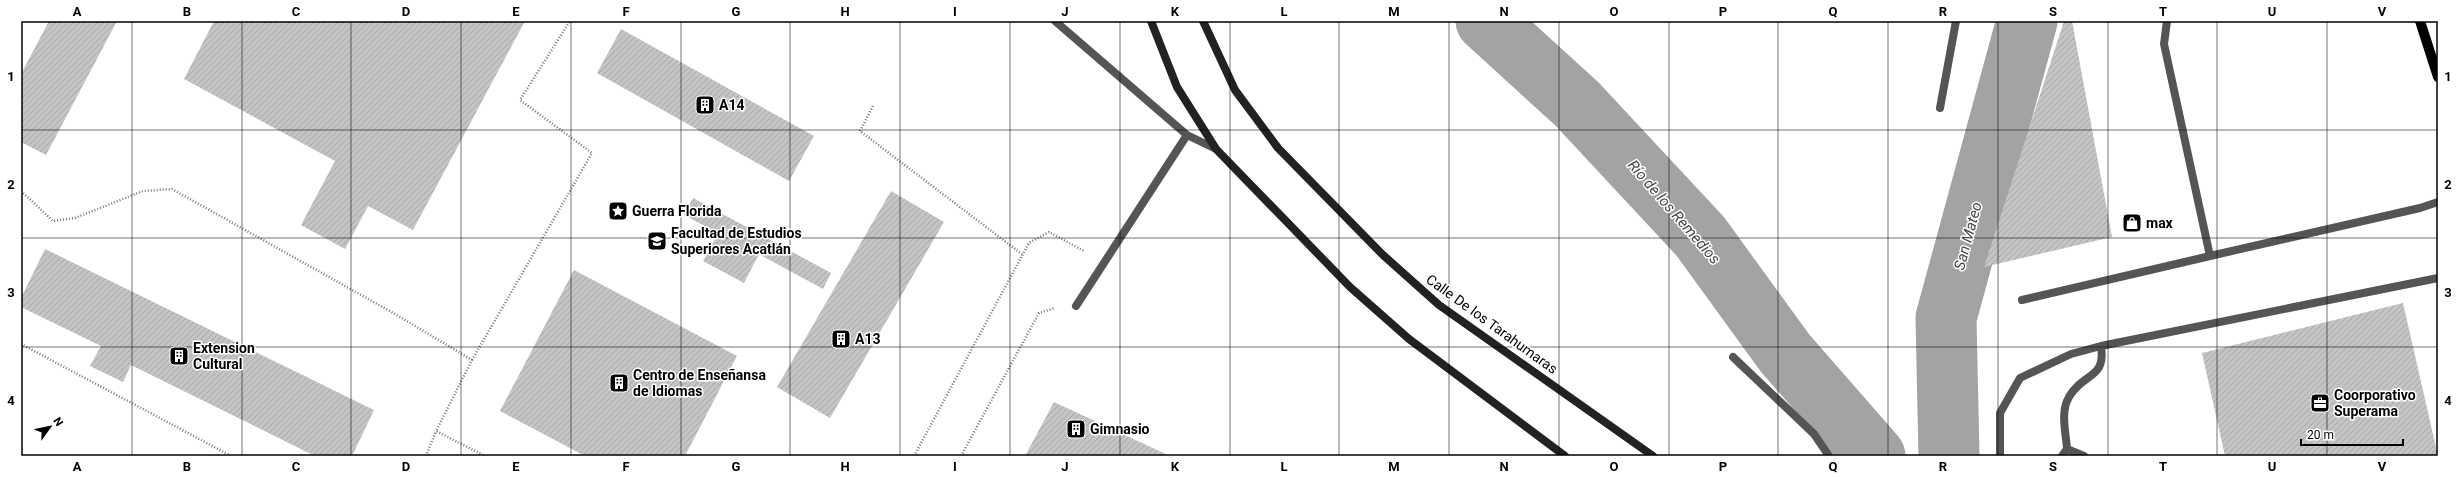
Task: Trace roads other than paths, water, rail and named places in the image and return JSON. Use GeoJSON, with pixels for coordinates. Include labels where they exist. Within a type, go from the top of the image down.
{"type":"FeatureCollection","features":[{"type":"Feature","properties":{"kind":"main road"},"geometry":{"type":"LineString","coordinates":[[1151,21],[1177,87],[1216,149],[1350,286],[1404,334],[1565,456]]}},
{"type":"Feature","properties":{"kind":"main road","name":"Calle De los Tarahumaras"},"geometry":{"type":"LineString","coordinates":[[1203,21],[1235,90],[1278,148],[1383,255],[1439,304],[1653,456]]}},
{"type":"Feature","properties":{"kind":"main road"},"geometry":{"type":"LineString","coordinates":[[2420,21],[2438,77]]}},
{"type":"Feature","properties":{"kind":"street"},"geometry":{"type":"LineString","coordinates":[[1055,21],[1187,135],[1216,149]]}},
{"type":"Feature","properties":{"kind":"street"},"geometry":{"type":"LineString","coordinates":[[1940,108],[1956,21]]}},
{"type":"Feature","properties":{"kind":"street"},"geometry":{"type":"LineString","coordinates":[[2167,21],[2164,44],[2210,256]]}},
{"type":"Feature","properties":{"kind":"street"},"geometry":{"type":"LineString","coordinates":[[1078,304],[1106,264],[1187,135]]}},
{"type":"Feature","properties":{"kind":"street"},"geometry":{"type":"LineString","coordinates":[[2022,300],[2420,208],[2438,202]]}},
{"type":"Feature","properties":{"kind":"street"},"geometry":{"type":"LineString","coordinates":[[2000,456],[2000,413],[2020,378],[2071,354],[2101,346],[2438,278]]}},
{"type":"Feature","properties":{"kind":"street"},"geometry":{"type":"LineString","coordinates":[[2084,456],[2065,453],[2064,415],[2069,397],[2086,379],[2098,370],[2103,360],[2101,346]]}},
{"type":"Feature","properties":{"kind":"street"},"geometry":{"type":"LineString","coordinates":[[1733,357],[1814,434],[1829,456]]}},
{"type":"Feature","properties":{"kind":"waterway","name":"Río de los Remedios"},"geometry":{"type":"LineString","coordinates":[[1486,21],[1577,104],[1700,236],[1785,353],[1875,456]]}},
{"type":"Feature","properties":{"kind":"waterway","name":"San Mateo"},"geometry":{"type":"LineString","coordinates":[[1949,456],[1946,318],[2027,21]]}},
{"type":"Feature","properties":{"kind":"place","name":"A14"},"geometry":{"type":"Point","coordinates":[705,105]}},
{"type":"Feature","properties":{"kind":"place","name":"Guerra Florida"},"geometry":{"type":"Point","coordinates":[618,211]}},
{"type":"Feature","properties":{"kind":"place","name":"max"},"geometry":{"type":"Point","coordinates":[2132,223]}},
{"type":"Feature","properties":{"kind":"place","name":"Facultad de Estudios Superiores Acatlán"},"geometry":{"type":"Point","coordinates":[657,241]}},
{"type":"Feature","properties":{"kind":"place","name":"A13"},"geometry":{"type":"Point","coordinates":[841,339]}},
{"type":"Feature","properties":{"kind":"place","name":"Extension Cultural"},"geometry":{"type":"Point","coordinates":[179,356]}},
{"type":"Feature","properties":{"kind":"place","name":"Centro de Enseñansa de Idiomas"},"geometry":{"type":"Point","coordinates":[619,383]}},
{"type":"Feature","properties":{"kind":"place","name":"Coorporativo Superama"},"geometry":{"type":"Point","coordinates":[2320,403]}},
{"type":"Feature","properties":{"kind":"place","name":"Gimnasio"},"geometry":{"type":"Point","coordinates":[1076,429]}}]}
